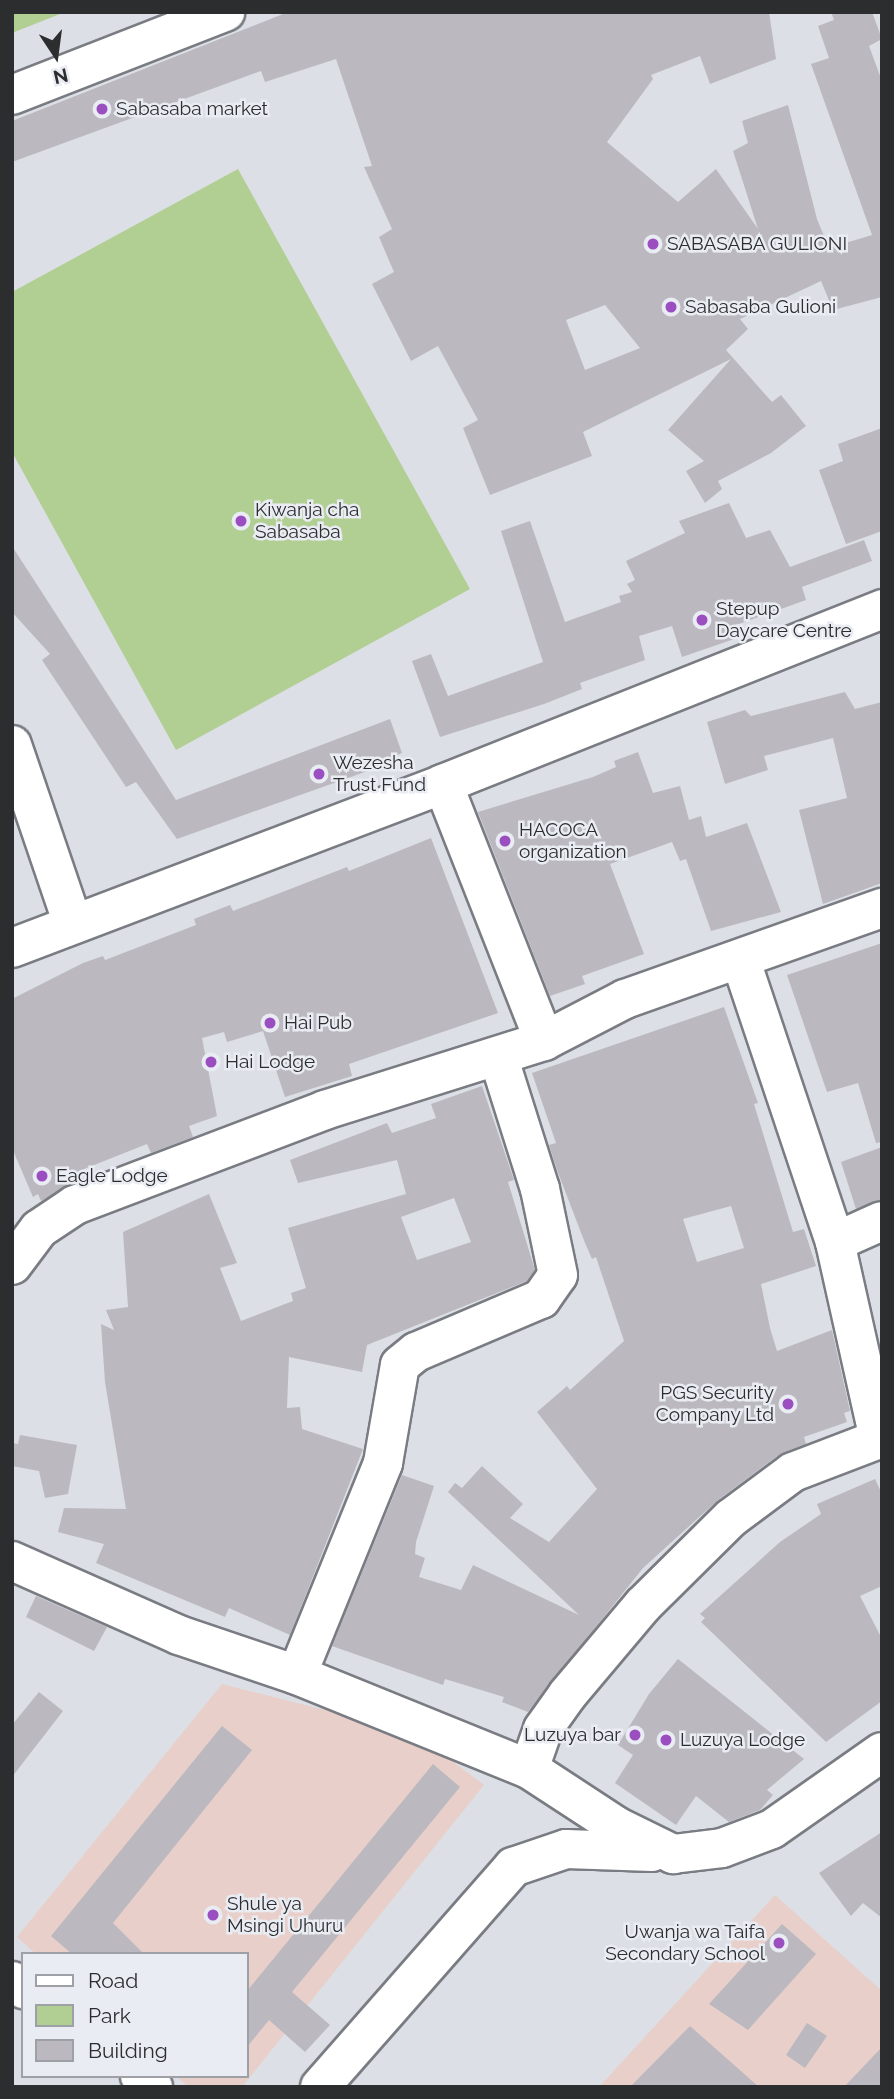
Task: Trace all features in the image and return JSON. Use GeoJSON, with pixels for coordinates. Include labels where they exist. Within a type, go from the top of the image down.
{"type":"FeatureCollection","features":[{"type":"Feature","properties":{"kind":"street"},"geometry":{"type":"LineString","coordinates":[[12,95],[225,12]]}},
{"type":"Feature","properties":{"kind":"street"},"geometry":{"type":"LineString","coordinates":[[12,948],[443,784],[882,610]]}},
{"type":"Feature","properties":{"kind":"street"},"geometry":{"type":"LineString","coordinates":[[12,745],[73,924]]}},
{"type":"Feature","properties":{"kind":"street"},"geometry":{"type":"LineString","coordinates":[[443,784],[544,1041]]}},
{"type":"Feature","properties":{"kind":"street"},"geometry":{"type":"LineString","coordinates":[[12,1265],[19,1249],[39,1229],[75,1205],[325,1111],[544,1041],[625,999],[741,961],[882,908]]}},
{"type":"Feature","properties":{"kind":"street"},"geometry":{"type":"LineString","coordinates":[[529,1769],[543,1729],[576,1684],[643,1605],[731,1518],[793,1472],[880,1438],[835,1242],[741,961]]}},
{"type":"Feature","properties":{"kind":"street"},"geometry":{"type":"LineString","coordinates":[[297,1675],[383,1463],[400,1366],[416,1352],[541,1299],[558,1275],[540,1189],[498,1056]]}},
{"type":"Feature","properties":{"kind":"street"},"geometry":{"type":"LineString","coordinates":[[835,1242],[882,1221]]}},
{"type":"Feature","properties":{"kind":"street"},"geometry":{"type":"LineString","coordinates":[[12,1561],[179,1635],[297,1675],[529,1769],[616,1826],[673,1854]]}},
{"type":"Feature","properties":{"kind":"street"},"geometry":{"type":"LineString","coordinates":[[320,2087],[513,1867],[566,1849],[673,1854],[722,1848],[772,1829],[882,1752]]}},
{"type":"Feature","properties":{"kind":"shaded area"},"geometry":{"type":"Polygon","coordinates":[[[222,1684],[415,1733],[484,1785],[242,2087],[188,2087],[178,2078],[248,2078],[248,1952],[34,1952],[17,1937],[222,1684]]]}},
{"type":"Feature","properties":{"kind":"shaded area","name":"Uwanja wa Taifa Secondary School"},"geometry":{"type":"Polygon","coordinates":[[[775,1895],[882,1991],[882,2087],[599,2087],[775,1895]]]}},
{"type":"Feature","properties":{"kind":"green space"},"geometry":{"type":"Polygon","coordinates":[[[12,12],[65,12],[12,33],[12,12]]]}},
{"type":"Feature","properties":{"kind":"green space","name":"Kiwanja cha Sabasaba"},"geometry":{"type":"Polygon","coordinates":[[[238,169],[470,589],[176,750],[12,452],[12,292],[238,169]]]}},
{"type":"Feature","properties":{"kind":"building"},"geometry":{"type":"Polygon","coordinates":[[[288,12],[769,12],[776,59],[710,84],[700,56],[651,75],[653,79],[607,142],[678,202],[716,169],[758,229],[733,151],[748,143],[742,121],[788,105],[817,219],[829,248],[872,235],[811,64],[829,58],[818,26],[834,20],[831,12],[872,12],[882,39],[869,46],[882,81],[882,297],[833,310],[821,281],[740,319],[748,329],[726,350],[772,402],[781,395],[806,426],[771,453],[718,481],[722,489],[705,503],[686,471],[704,461],[668,430],[731,359],[583,432],[592,456],[490,495],[463,428],[478,420],[438,346],[411,361],[372,284],[394,272],[379,237],[392,229],[364,167],[372,166],[336,59],[265,82],[261,71],[12,162],[12,121],[288,12]],[[605,305],[566,320],[585,370],[640,348],[605,305]]]}},
{"type":"Feature","properties":{"kind":"building"},"geometry":{"type":"Polygon","coordinates":[[[882,428],[882,531],[846,544],[819,470],[843,461],[838,444],[882,428]]]}},
{"type":"Feature","properties":{"kind":"building"},"geometry":{"type":"Polygon","coordinates":[[[729,503],[746,538],[770,530],[790,567],[864,540],[872,561],[802,587],[806,600],[736,625],[740,637],[682,657],[672,626],[639,636],[645,660],[580,683],[582,689],[544,704],[440,737],[412,661],[431,654],[448,696],[543,662],[501,531],[530,521],[565,622],[621,602],[619,596],[632,592],[627,584],[635,580],[626,561],[685,533],[679,521],[729,503]]]}},
{"type":"Feature","properties":{"kind":"building"},"geometry":{"type":"Polygon","coordinates":[[[12,546],[176,800],[390,719],[402,753],[388,759],[390,763],[177,839],[136,782],[126,787],[42,660],[50,654],[12,612],[12,546]]]}},
{"type":"Feature","properties":{"kind":"building"},"geometry":{"type":"Polygon","coordinates":[[[845,692],[855,709],[882,702],[882,883],[823,904],[799,810],[847,798],[833,738],[764,756],[768,770],[725,784],[707,722],[745,710],[751,716],[845,692]]]}},
{"type":"Feature","properties":{"kind":"building"},"geometry":{"type":"Polygon","coordinates":[[[638,752],[653,793],[680,786],[689,820],[701,816],[706,837],[747,823],[781,912],[711,931],[686,859],[680,861],[672,842],[610,864],[644,954],[582,976],[585,984],[550,996],[478,812],[593,777],[616,767],[614,761],[638,752]]]}},
{"type":"Feature","properties":{"kind":"building"},"geometry":{"type":"Polygon","coordinates":[[[431,838],[498,1013],[349,1064],[352,1076],[285,1097],[263,1031],[227,1042],[224,1032],[202,1038],[217,1116],[189,1126],[193,1137],[151,1153],[147,1144],[84,1169],[77,1175],[80,1180],[41,1201],[38,1194],[33,1197],[12,1148],[12,999],[83,963],[103,956],[105,960],[196,925],[194,919],[230,905],[233,911],[347,867],[349,871],[431,838]]]}},
{"type":"Feature","properties":{"kind":"building"},"geometry":{"type":"Polygon","coordinates":[[[882,943],[882,1142],[876,1143],[858,1083],[827,1092],[787,975],[882,943]]]}},
{"type":"Feature","properties":{"kind":"building"},"geometry":{"type":"Polygon","coordinates":[[[724,1007],[758,1103],[754,1104],[793,1232],[804,1229],[816,1266],[761,1284],[777,1351],[832,1330],[850,1411],[844,1413],[847,1422],[804,1437],[806,1444],[780,1454],[718,1500],[643,1568],[528,1712],[502,1702],[504,1697],[445,1679],[443,1685],[332,1646],[402,1475],[434,1486],[416,1542],[415,1554],[425,1558],[419,1577],[461,1590],[473,1565],[579,1615],[448,1492],[455,1483],[462,1488],[482,1466],[523,1504],[510,1518],[549,1542],[597,1489],[537,1412],[567,1386],[570,1390],[624,1341],[596,1257],[592,1259],[557,1170],[549,1145],[556,1143],[532,1073],[724,1007]],[[731,1206],[683,1219],[697,1262],[744,1248],[731,1206]]]}},
{"type":"Feature","properties":{"kind":"building"},"geometry":{"type":"Polygon","coordinates":[[[482,1086],[514,1180],[508,1182],[535,1270],[527,1281],[367,1345],[362,1372],[289,1357],[287,1408],[300,1407],[302,1429],[363,1449],[290,1635],[229,1608],[225,1617],[96,1563],[104,1544],[58,1532],[64,1508],[126,1509],[105,1382],[101,1324],[114,1330],[106,1310],[128,1307],[123,1232],[209,1194],[237,1263],[220,1268],[241,1321],[293,1301],[291,1293],[306,1288],[288,1228],[406,1194],[397,1160],[298,1183],[290,1160],[387,1123],[392,1133],[436,1118],[431,1104],[482,1086]],[[454,1198],[401,1217],[417,1260],[471,1242],[454,1198]]]}},
{"type":"Feature","properties":{"kind":"building"},"geometry":{"type":"Polygon","coordinates":[[[882,1147],[882,1200],[856,1209],[841,1162],[882,1147]]]}},
{"type":"Feature","properties":{"kind":"building"},"geometry":{"type":"Polygon","coordinates":[[[20,1435],[77,1445],[68,1494],[45,1498],[39,1471],[12,1466],[12,1443],[18,1444],[20,1435]]]}},
{"type":"Feature","properties":{"kind":"building"},"geometry":{"type":"Polygon","coordinates":[[[875,1479],[882,1494],[882,1586],[860,1596],[882,1639],[882,1701],[826,1742],[701,1622],[705,1618],[700,1614],[780,1542],[821,1514],[817,1504],[875,1479]]]}},
{"type":"Feature","properties":{"kind":"building"},"geometry":{"type":"Polygon","coordinates":[[[36,1596],[107,1627],[94,1651],[26,1617],[36,1596]]]}},
{"type":"Feature","properties":{"kind":"building"},"geometry":{"type":"Polygon","coordinates":[[[678,1659],[804,1759],[767,1790],[773,1795],[760,1810],[729,1822],[696,1796],[676,1825],[615,1783],[633,1755],[618,1745],[649,1694],[678,1659]]]}},
{"type":"Feature","properties":{"kind":"building"},"geometry":{"type":"Polygon","coordinates":[[[39,1692],[63,1711],[12,1777],[12,1725],[39,1692]]]}},
{"type":"Feature","properties":{"kind":"building"},"geometry":{"type":"Polygon","coordinates":[[[222,1726],[252,1750],[113,1923],[142,1952],[70,1952],[51,1936],[222,1726]]]}},
{"type":"Feature","properties":{"kind":"building"},"geometry":{"type":"Polygon","coordinates":[[[433,1764],[460,1787],[292,1992],[330,2025],[305,2052],[269,2020],[248,2046],[248,1990],[433,1764]]]}},
{"type":"Feature","properties":{"kind":"building"},"geometry":{"type":"Polygon","coordinates":[[[882,1832],[882,1918],[863,1903],[851,1916],[819,1873],[882,1832]]]}},
{"type":"Feature","properties":{"kind":"building"},"geometry":{"type":"Polygon","coordinates":[[[782,1924],[816,1954],[748,2030],[709,2004],[782,1924]]]}},
{"type":"Feature","properties":{"kind":"building"},"geometry":{"type":"Polygon","coordinates":[[[807,2023],[827,2036],[805,2068],[786,2055],[807,2023]]]}},
{"type":"Feature","properties":{"kind":"building"},"geometry":{"type":"Polygon","coordinates":[[[690,2026],[759,2087],[630,2087],[690,2026]]]}},
{"type":"Feature","properties":{"kind":"building"},"geometry":{"type":"Polygon","coordinates":[[[882,2047],[882,2087],[844,2087],[882,2047]]]}},
{"type":"Feature","properties":{"kind":"place","name":"Sabasaba market"},"geometry":{"type":"Point","coordinates":[102,109]}},
{"type":"Feature","properties":{"kind":"place","name":"SABASABA GULIONI"},"geometry":{"type":"Point","coordinates":[653,244]}},
{"type":"Feature","properties":{"kind":"place","name":"Sabasaba Gulioni"},"geometry":{"type":"Point","coordinates":[671,307]}},
{"type":"Feature","properties":{"kind":"place","name":"Kiwanja cha Sabasaba"},"geometry":{"type":"Point","coordinates":[241,521]}},
{"type":"Feature","properties":{"kind":"place","name":"Stepup Daycare Centre"},"geometry":{"type":"Point","coordinates":[702,620]}},
{"type":"Feature","properties":{"kind":"place","name":"Wezesha Trust Fund"},"geometry":{"type":"Point","coordinates":[319,774]}},
{"type":"Feature","properties":{"kind":"place","name":"HACOCA organization"},"geometry":{"type":"Point","coordinates":[505,841]}},
{"type":"Feature","properties":{"kind":"place","name":"Hai Pub"},"geometry":{"type":"Point","coordinates":[270,1023]}},
{"type":"Feature","properties":{"kind":"place","name":"Hai Lodge"},"geometry":{"type":"Point","coordinates":[211,1062]}},
{"type":"Feature","properties":{"kind":"place","name":"Eagle Lodge"},"geometry":{"type":"Point","coordinates":[42,1176]}},
{"type":"Feature","properties":{"kind":"place","name":"PGS Security Company Ltd"},"geometry":{"type":"Point","coordinates":[788,1404]}},
{"type":"Feature","properties":{"kind":"place","name":"Luzuya bar"},"geometry":{"type":"Point","coordinates":[635,1735]}},
{"type":"Feature","properties":{"kind":"place","name":"Luzuya Lodge"},"geometry":{"type":"Point","coordinates":[666,1740]}},
{"type":"Feature","properties":{"kind":"place","name":"Shule ya Msingi Uhuru"},"geometry":{"type":"Point","coordinates":[213,1915]}},
{"type":"Feature","properties":{"kind":"place","name":"Uwanja wa Taifa Secondary School"},"geometry":{"type":"Point","coordinates":[779,1943]}}]}
